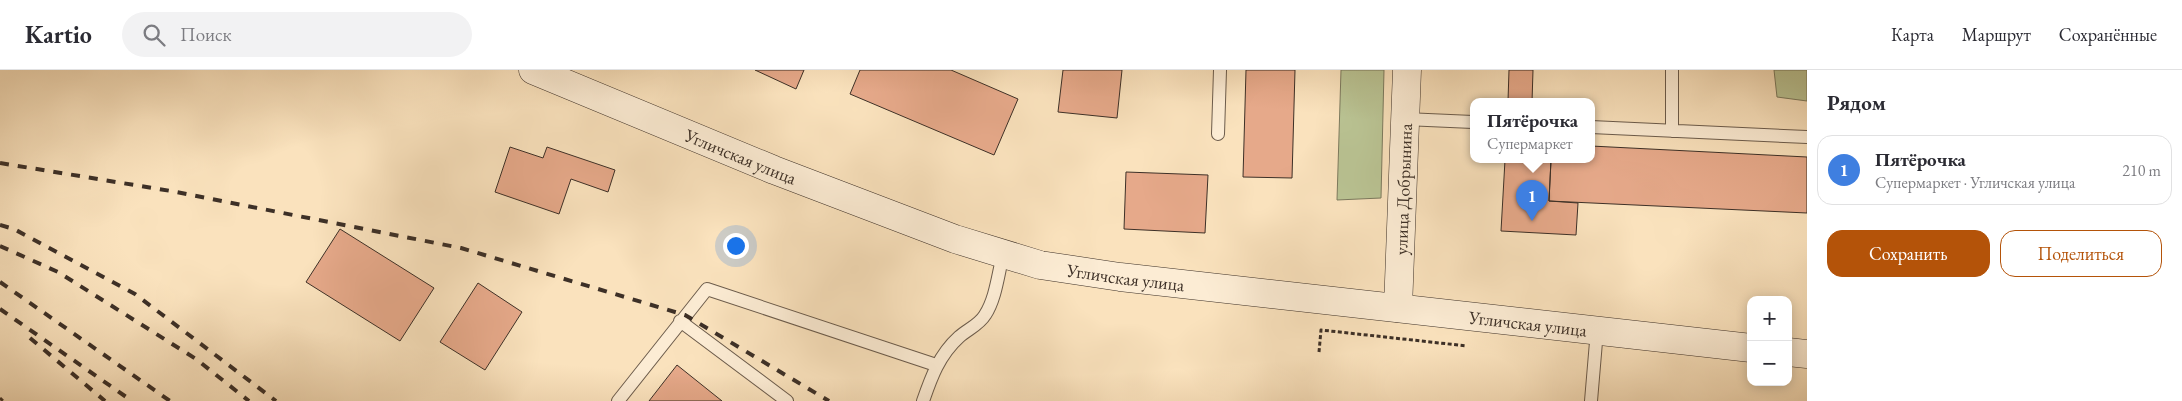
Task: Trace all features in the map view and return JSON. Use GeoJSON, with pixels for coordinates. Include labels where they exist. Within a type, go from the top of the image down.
{"type":"FeatureCollection","features":[{"type":"Feature","properties":{"kind":"street","name":"Угличская улица"},"geometry":{"type":"LineString","coordinates":[[533,70],[903,220],[1003,255],[1040,265],[1076,272],[1747,348]]}},
{"type":"Feature","properties":{"kind":"street","name":"улица Добрынина"},"geometry":{"type":"LineString","coordinates":[[1398,308],[1407,70]]}},
{"type":"Feature","properties":{"kind":"street"},"geometry":{"type":"LineString","coordinates":[[1792,352],[1807,354]]}},
{"type":"Feature","properties":{"kind":"lane"},"geometry":{"type":"LineString","coordinates":[[1218,134],[1220,70]]}},
{"type":"Feature","properties":{"kind":"lane"},"geometry":{"type":"LineString","coordinates":[[1672,70],[1672,131]]}},
{"type":"Feature","properties":{"kind":"lane"},"geometry":{"type":"LineString","coordinates":[[1405,119],[1470,122]]}},
{"type":"Feature","properties":{"kind":"lane"},"geometry":{"type":"LineString","coordinates":[[1595,127],[1807,137]]}},
{"type":"Feature","properties":{"kind":"lane"},"geometry":{"type":"LineString","coordinates":[[923,401],[936,365],[958,338],[974,327],[985,315],[991,302],[1003,255]]}},
{"type":"Feature","properties":{"kind":"lane"},"geometry":{"type":"LineString","coordinates":[[618,401],[707,289],[936,365]]}},
{"type":"Feature","properties":{"kind":"lane"},"geometry":{"type":"LineString","coordinates":[[680,321],[787,401]]}},
{"type":"Feature","properties":{"kind":"lane"},"geometry":{"type":"LineString","coordinates":[[1591,401],[1597,330]]}},
{"type":"Feature","properties":{"kind":"path"},"geometry":{"type":"LineString","coordinates":[[1319,352],[1321,330],[1467,346]]}},
{"type":"Feature","properties":{"kind":"path"},"geometry":{"type":"LineString","coordinates":[[0,398],[3,401]]}},
{"type":"Feature","properties":{"kind":"green space"},"geometry":{"type":"Polygon","coordinates":[[[1341,70],[1384,70],[1381,198],[1337,200],[1341,70]]]}},
{"type":"Feature","properties":{"kind":"green space"},"geometry":{"type":"Polygon","coordinates":[[[1774,70],[1807,70],[1807,101],[1777,97],[1774,70]]]}},
{"type":"Feature","properties":{"kind":"building"},"geometry":{"type":"Polygon","coordinates":[[[755,70],[804,70],[796,89],[755,70]]]}},
{"type":"Feature","properties":{"kind":"building"},"geometry":{"type":"Polygon","coordinates":[[[860,70],[951,70],[1018,99],[994,155],[850,94],[860,70]]]}},
{"type":"Feature","properties":{"kind":"building"},"geometry":{"type":"Polygon","coordinates":[[[1063,70],[1122,70],[1117,118],[1058,112],[1063,70]]]}},
{"type":"Feature","properties":{"kind":"building"},"geometry":{"type":"Polygon","coordinates":[[[1246,70],[1295,70],[1292,178],[1243,177],[1246,70]]]}},
{"type":"Feature","properties":{"kind":"building"},"geometry":{"type":"Polygon","coordinates":[[[1509,70],[1533,70],[1532,98],[1508,98],[1509,70]]]}},
{"type":"Feature","properties":{"kind":"building"},"geometry":{"type":"Polygon","coordinates":[[[1595,146],[1807,157],[1807,213],[1549,201],[1551,163],[1595,163],[1595,146]]]}},
{"type":"Feature","properties":{"kind":"building"},"geometry":{"type":"Polygon","coordinates":[[[510,147],[543,158],[547,147],[615,170],[608,192],[571,179],[559,214],[495,192],[510,147]]]}},
{"type":"Feature","properties":{"kind":"building"},"geometry":{"type":"Polygon","coordinates":[[[1505,163],[1551,163],[1549,201],[1578,203],[1576,235],[1501,231],[1505,163]]]}},
{"type":"Feature","properties":{"kind":"building"},"geometry":{"type":"Polygon","coordinates":[[[1126,172],[1208,175],[1205,233],[1124,229],[1126,172]]]}},
{"type":"Feature","properties":{"kind":"building"},"geometry":{"type":"Polygon","coordinates":[[[340,229],[434,288],[400,341],[306,282],[340,229]]]}},
{"type":"Feature","properties":{"kind":"building"},"geometry":{"type":"Polygon","coordinates":[[[478,283],[522,312],[485,370],[440,342],[478,283]]]}},
{"type":"Feature","properties":{"kind":"building"},"geometry":{"type":"Polygon","coordinates":[[[677,365],[722,401],[649,401],[677,365]]]}},
{"type":"Feature","properties":{"kind":"railway"},"geometry":{"type":"LineString","coordinates":[[0,163],[171,191],[461,248],[685,315],[829,401]]}},
{"type":"Feature","properties":{"kind":"railway"},"geometry":{"type":"LineString","coordinates":[[0,225],[14,229],[135,294],[276,401]]}},
{"type":"Feature","properties":{"kind":"railway"},"geometry":{"type":"LineString","coordinates":[[0,246],[58,272],[196,359],[249,401]]}},
{"type":"Feature","properties":{"kind":"railway"},"geometry":{"type":"LineString","coordinates":[[0,282],[170,401]]}},
{"type":"Feature","properties":{"kind":"railway"},"geometry":{"type":"LineString","coordinates":[[0,309],[132,401]]}},
{"type":"Feature","properties":{"kind":"railway"},"geometry":{"type":"LineString","coordinates":[[30,338],[105,401]]}},
{"type":"Feature","properties":{"kind":"place","name":"Пятёрочка"},"geometry":{"type":"Point","coordinates":[1532,221]}}]}
